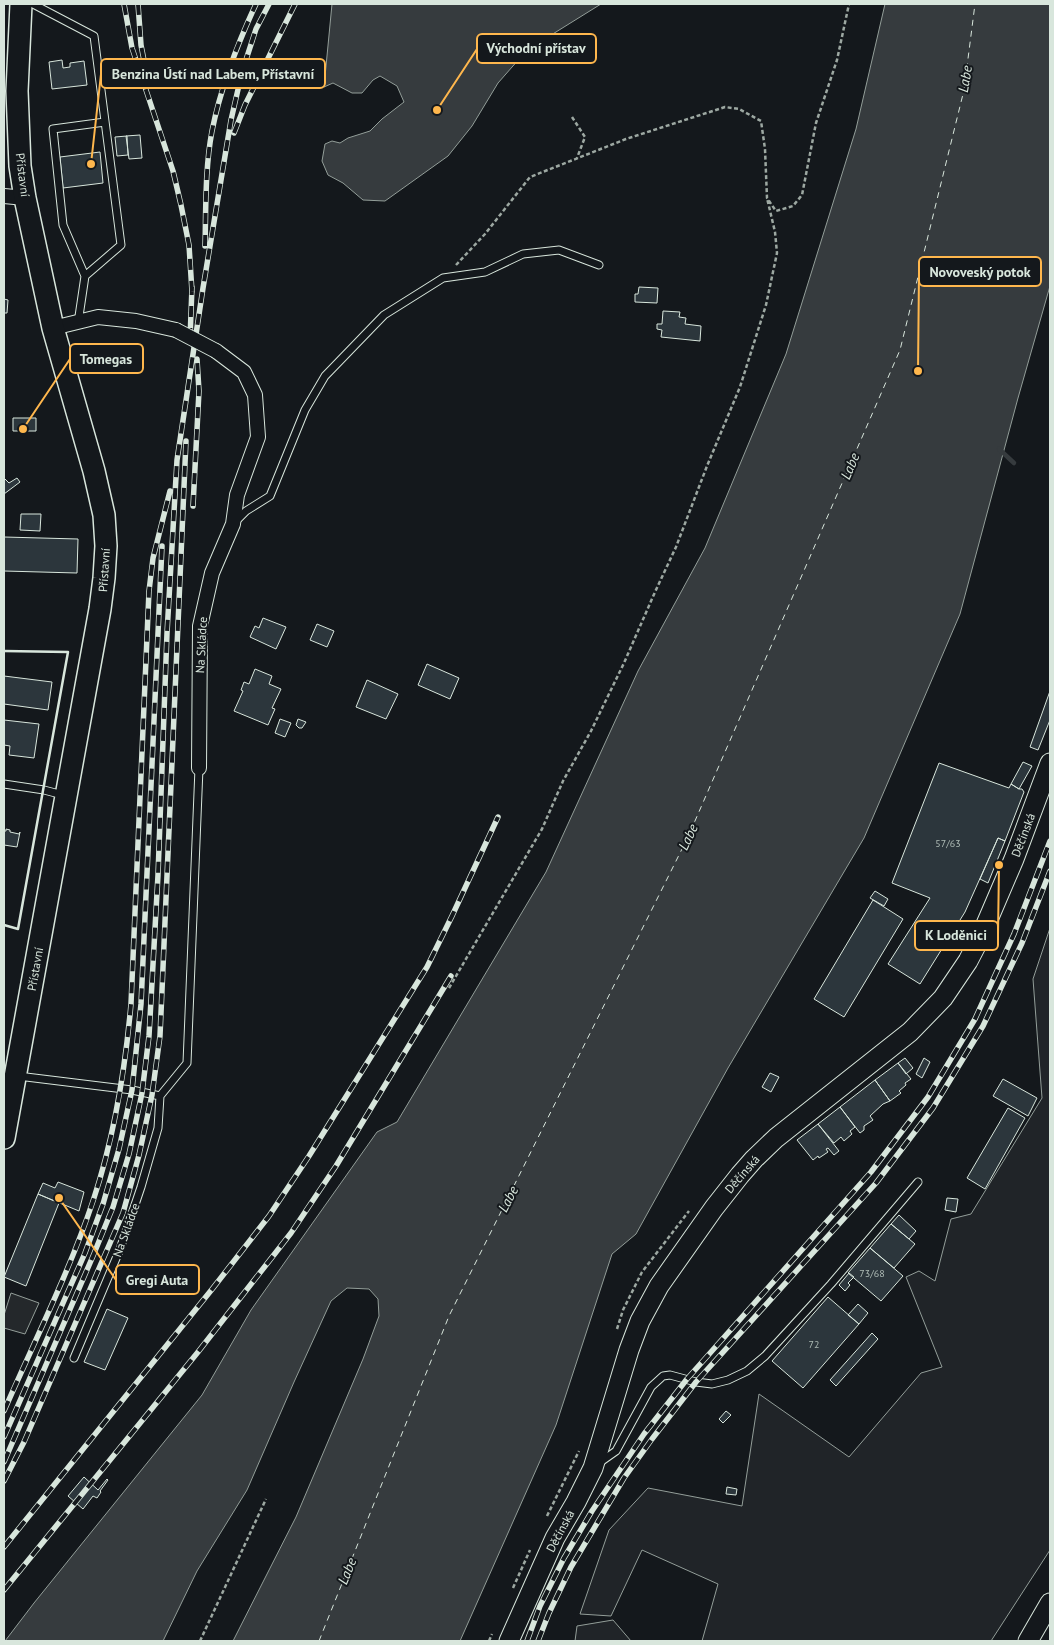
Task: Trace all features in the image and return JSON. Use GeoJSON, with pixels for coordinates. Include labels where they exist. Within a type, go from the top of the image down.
{"type":"FeatureCollection","features":[{"type":"Feature","properties":{"kind":"main road","name":"Přístavní"},"geometry":{"type":"LineString","coordinates":[[4,1138],[100,610],[106,546],[104,515],[94,471],[52,328],[25,198],[20,166],[18,126],[21,4]]}},
{"type":"Feature","properties":{"kind":"main road","name":"Děčínská"},"geometry":{"type":"LineString","coordinates":[[508,1641],[555,1538],[593,1468],[629,1350],[640,1321],[659,1286],[714,1208],[754,1159],[776,1138],[910,1032],[943,998],[964,967],[981,936],[1014,859],[1050,763]]}},
{"type":"Feature","properties":{"kind":"main road"},"geometry":{"type":"LineString","coordinates":[[1028,1641],[1050,1603]]}},
{"type":"Feature","properties":{"kind":"street"},"geometry":{"type":"LineString","coordinates":[[4,196],[25,198]]}},
{"type":"Feature","properties":{"kind":"street","name":"Na Skládce"},"geometry":{"type":"LineString","coordinates":[[52,328],[98,317],[136,321],[176,330],[216,351],[244,372],[255,395],[258,437],[237,495],[233,524],[212,573],[200,626],[199,768]]}},
{"type":"Feature","properties":{"kind":"lane"},"geometry":{"type":"LineString","coordinates":[[32,4],[94,36],[121,245],[85,276]]}},
{"type":"Feature","properties":{"kind":"lane"},"geometry":{"type":"LineString","coordinates":[[78,323],[85,276],[63,226],[53,128],[105,122]]}},
{"type":"Feature","properties":{"kind":"lane"},"geometry":{"type":"LineString","coordinates":[[233,524],[246,512],[270,496],[305,410],[325,376],[384,315],[443,278],[485,272],[523,254],[559,250],[599,265]]}},
{"type":"Feature","properties":{"kind":"lane","name":"Na Skládce"},"geometry":{"type":"LineString","coordinates":[[74,1358],[120,1248],[141,1188],[158,1128],[160,1096],[187,1064],[199,768]]}},
{"type":"Feature","properties":{"kind":"lane"},"geometry":{"type":"LineString","coordinates":[[4,784],[44,790],[66,796]]}},
{"type":"Feature","properties":{"kind":"lane"},"geometry":{"type":"LineString","coordinates":[[15,1076],[132,1090],[160,1096]]}},
{"type":"Feature","properties":{"kind":"lane"},"geometry":{"type":"LineString","coordinates":[[593,1468],[616,1451],[651,1387],[663,1376],[670,1375],[712,1384],[747,1372],[765,1356],[831,1284],[918,1182]]}},
{"type":"Feature","properties":{"kind":"path"},"geometry":{"type":"LineString","coordinates":[[767,198],[776,210],[794,206],[802,195],[816,124],[837,60],[849,4]]}},
{"type":"Feature","properties":{"kind":"path"},"geometry":{"type":"LineString","coordinates":[[443,278],[485,234],[530,177],[626,139],[725,106],[739,109],[761,121],[765,149],[767,198],[775,232],[777,253],[766,305],[740,387],[676,547],[654,592],[624,663],[591,731],[563,781],[542,829],[449,988]]}},
{"type":"Feature","properties":{"kind":"path"},"geometry":{"type":"LineString","coordinates":[[572,117],[585,137],[577,158]]}},
{"type":"Feature","properties":{"kind":"path"},"geometry":{"type":"LineString","coordinates":[[200,1641],[266,1499]]}},
{"type":"Feature","properties":{"kind":"shaded area"},"geometry":{"type":"Polygon","coordinates":[[[1050,928],[1050,1550],[991,1641],[702,1641],[718,1584],[642,1550],[611,1616],[580,1614],[609,1530],[648,1488],[742,1506],[759,1394],[849,1457],[921,1373],[942,1367],[906,1277],[919,1271],[935,1281],[951,1219],[971,1214],[1042,1098],[1033,979],[1050,928]]]}},
{"type":"Feature","properties":{"kind":"shaded area"},"geometry":{"type":"Polygon","coordinates":[[[11,1293],[39,1303],[25,1334],[4,1328],[4,1315],[11,1293]]]}},
{"type":"Feature","properties":{"kind":"shaded area"},"geometry":{"type":"Polygon","coordinates":[[[613,1620],[631,1641],[575,1641],[577,1626],[613,1620]]]}},
{"type":"Feature","properties":{"kind":"water"},"geometry":{"type":"Polygon","coordinates":[[[332,4],[601,4],[527,50],[498,83],[472,126],[448,156],[385,201],[363,200],[343,183],[328,175],[322,161],[325,144],[332,141],[340,143],[348,138],[370,131],[404,102],[397,86],[380,76],[373,80],[362,93],[352,93],[333,83],[324,87],[332,4]]]}},
{"type":"Feature","properties":{"kind":"water","name":"Labe"},"geometry":{"type":"Polygon","coordinates":[[[885,4],[1050,4],[1050,286],[960,614],[864,838],[728,1068],[636,1234],[612,1254],[556,1425],[460,1641],[233,1641],[296,1517],[363,1359],[379,1316],[378,1299],[369,1289],[347,1288],[331,1301],[247,1490],[197,1571],[163,1641],[5,1641],[202,1395],[251,1310],[377,1132],[397,1122],[546,872],[638,671],[705,548],[786,354],[856,129],[885,4]]]}},
{"type":"Feature","properties":{"kind":"building"},"geometry":{"type":"Polygon","coordinates":[[[62,60],[63,68],[70,67],[70,63],[84,61],[87,85],[52,89],[49,62],[62,60]]]}},
{"type":"Feature","properties":{"kind":"building"},"geometry":{"type":"Polygon","coordinates":[[[140,135],[142,158],[129,159],[126,136],[140,135]]]}},
{"type":"Feature","properties":{"kind":"building"},"geometry":{"type":"Polygon","coordinates":[[[127,136],[128,155],[117,156],[115,137],[127,136]]]}},
{"type":"Feature","properties":{"kind":"building"},"geometry":{"type":"Polygon","coordinates":[[[100,152],[103,183],[63,188],[60,157],[100,152]]]}},
{"type":"Feature","properties":{"kind":"building"},"geometry":{"type":"Polygon","coordinates":[[[639,287],[658,288],[657,303],[635,302],[635,294],[638,294],[639,287]]]}},
{"type":"Feature","properties":{"kind":"building"},"geometry":{"type":"Polygon","coordinates":[[[4,299],[8,300],[7,313],[4,313],[4,299]]]}},
{"type":"Feature","properties":{"kind":"building"},"geometry":{"type":"Polygon","coordinates":[[[663,311],[680,312],[679,317],[686,318],[685,324],[701,326],[700,341],[661,337],[662,330],[657,329],[657,324],[662,324],[663,311]]]}},
{"type":"Feature","properties":{"kind":"building"},"geometry":{"type":"Polygon","coordinates":[[[13,418],[36,418],[36,431],[13,431],[13,418]]]}},
{"type":"Feature","properties":{"kind":"building"},"geometry":{"type":"Polygon","coordinates":[[[17,478],[20,482],[4,494],[4,480],[9,483],[17,478]]]}},
{"type":"Feature","properties":{"kind":"building"},"geometry":{"type":"Polygon","coordinates":[[[21,514],[41,514],[40,531],[20,530],[21,514]]]}},
{"type":"Feature","properties":{"kind":"building"},"geometry":{"type":"Polygon","coordinates":[[[4,537],[78,539],[77,573],[4,571],[4,537]]]}},
{"type":"Feature","properties":{"kind":"building"},"geometry":{"type":"Polygon","coordinates":[[[263,618],[286,627],[276,649],[250,637],[255,626],[259,628],[263,618]]]}},
{"type":"Feature","properties":{"kind":"building"},"geometry":{"type":"Polygon","coordinates":[[[317,624],[334,631],[327,647],[310,640],[317,624]]]}},
{"type":"Feature","properties":{"kind":"building"},"geometry":{"type":"Polygon","coordinates":[[[427,664],[459,678],[450,699],[418,685],[427,664]]]}},
{"type":"Feature","properties":{"kind":"building"},"geometry":{"type":"Polygon","coordinates":[[[255,669],[272,676],[269,684],[281,689],[272,708],[275,709],[268,725],[234,711],[243,691],[241,690],[244,682],[249,684],[255,669]]]}},
{"type":"Feature","properties":{"kind":"building"},"geometry":{"type":"Polygon","coordinates":[[[4,676],[52,682],[48,710],[4,704],[4,676]]]}},
{"type":"Feature","properties":{"kind":"building"},"geometry":{"type":"Polygon","coordinates":[[[367,680],[398,694],[386,719],[356,707],[367,680]]]}},
{"type":"Feature","properties":{"kind":"building"},"geometry":{"type":"Polygon","coordinates":[[[1050,691],[1050,720],[1038,750],[1030,747],[1050,691]]]}},
{"type":"Feature","properties":{"kind":"building"},"geometry":{"type":"Polygon","coordinates":[[[280,719],[291,723],[285,737],[275,733],[280,719]]]}},
{"type":"Feature","properties":{"kind":"building"},"geometry":{"type":"Polygon","coordinates":[[[298,719],[306,722],[302,728],[296,725],[298,719]]]}},
{"type":"Feature","properties":{"kind":"building"},"geometry":{"type":"Polygon","coordinates":[[[4,720],[39,724],[34,758],[9,755],[10,746],[4,745],[4,720]]]}},
{"type":"Feature","properties":{"kind":"building"},"geometry":{"type":"Polygon","coordinates":[[[1023,762],[1032,766],[1019,789],[1011,784],[1023,762]]]}},
{"type":"Feature","properties":{"kind":"building"},"geometry":{"type":"Polygon","coordinates":[[[939,763],[1009,788],[1011,784],[1022,789],[1024,792],[1005,841],[998,838],[965,912],[920,984],[888,964],[930,898],[892,883],[939,763]]]}},
{"type":"Feature","properties":{"kind":"building"},"geometry":{"type":"Polygon","coordinates":[[[6,829],[19,834],[20,832],[17,847],[4,845],[4,831],[6,829]]]}},
{"type":"Feature","properties":{"kind":"building"},"geometry":{"type":"Polygon","coordinates":[[[998,838],[1005,841],[988,883],[980,879],[998,838]]]}},
{"type":"Feature","properties":{"kind":"building"},"geometry":{"type":"Polygon","coordinates":[[[875,891],[888,899],[884,906],[870,898],[875,891]]]}},
{"type":"Feature","properties":{"kind":"building"},"geometry":{"type":"Polygon","coordinates":[[[873,900],[903,919],[844,1017],[814,999],[873,900]]]}},
{"type":"Feature","properties":{"kind":"building"},"geometry":{"type":"Polygon","coordinates":[[[905,1058],[913,1068],[906,1074],[898,1063],[905,1058]]]}},
{"type":"Feature","properties":{"kind":"building"},"geometry":{"type":"Polygon","coordinates":[[[924,1058],[930,1062],[922,1078],[916,1074],[924,1058]]]}},
{"type":"Feature","properties":{"kind":"building"},"geometry":{"type":"Polygon","coordinates":[[[898,1063],[911,1079],[899,1091],[901,1093],[890,1101],[875,1080],[898,1063]]]}},
{"type":"Feature","properties":{"kind":"building"},"geometry":{"type":"Polygon","coordinates":[[[770,1073],[779,1077],[771,1092],[762,1087],[770,1073]]]}},
{"type":"Feature","properties":{"kind":"building"},"geometry":{"type":"Polygon","coordinates":[[[1003,1079],[1037,1098],[1028,1116],[993,1096],[1003,1079]]]}},
{"type":"Feature","properties":{"kind":"building"},"geometry":{"type":"Polygon","coordinates":[[[875,1080],[890,1101],[883,1104],[870,1116],[873,1120],[864,1126],[864,1130],[860,1133],[840,1107],[875,1080]]]}},
{"type":"Feature","properties":{"kind":"building"},"geometry":{"type":"Polygon","coordinates":[[[840,1107],[855,1127],[850,1131],[852,1134],[844,1141],[841,1137],[834,1143],[818,1124],[840,1107]]]}},
{"type":"Feature","properties":{"kind":"building"},"geometry":{"type":"Polygon","coordinates":[[[1008,1108],[1025,1118],[985,1189],[967,1178],[1008,1108]]]}},
{"type":"Feature","properties":{"kind":"building"},"geometry":{"type":"Polygon","coordinates":[[[818,1124],[839,1151],[834,1155],[828,1148],[826,1149],[828,1152],[813,1160],[797,1140],[818,1124]]]}},
{"type":"Feature","properties":{"kind":"building"},"geometry":{"type":"Polygon","coordinates":[[[58,1182],[84,1192],[79,1211],[38,1194],[43,1183],[55,1188],[58,1182]]]}},
{"type":"Feature","properties":{"kind":"building"},"geometry":{"type":"Polygon","coordinates":[[[38,1194],[59,1203],[26,1286],[4,1277],[38,1194]]]}},
{"type":"Feature","properties":{"kind":"building"},"geometry":{"type":"Polygon","coordinates":[[[947,1198],[958,1199],[956,1212],[945,1210],[947,1198]]]}},
{"type":"Feature","properties":{"kind":"building"},"geometry":{"type":"Polygon","coordinates":[[[899,1215],[916,1231],[909,1239],[891,1224],[899,1215]]]}},
{"type":"Feature","properties":{"kind":"building"},"geometry":{"type":"Polygon","coordinates":[[[891,1224],[915,1244],[894,1268],[870,1248],[891,1224]]]}},
{"type":"Feature","properties":{"kind":"building"},"geometry":{"type":"Polygon","coordinates":[[[870,1248],[903,1276],[881,1301],[848,1273],[870,1248]]]}},
{"type":"Feature","properties":{"kind":"building"},"geometry":{"type":"Polygon","coordinates":[[[849,1273],[854,1277],[848,1283],[850,1285],[845,1291],[839,1285],[849,1273]]]}},
{"type":"Feature","properties":{"kind":"building"},"geometry":{"type":"Polygon","coordinates":[[[828,1297],[859,1324],[803,1388],[772,1361],[828,1297]]]}},
{"type":"Feature","properties":{"kind":"building"},"geometry":{"type":"Polygon","coordinates":[[[858,1304],[868,1313],[859,1324],[848,1315],[858,1304]]]}},
{"type":"Feature","properties":{"kind":"building"},"geometry":{"type":"Polygon","coordinates":[[[107,1309],[128,1318],[105,1370],[84,1362],[107,1309]]]}},
{"type":"Feature","properties":{"kind":"building"},"geometry":{"type":"Polygon","coordinates":[[[872,1333],[878,1339],[836,1386],[830,1380],[872,1333]]]}},
{"type":"Feature","properties":{"kind":"building"},"geometry":{"type":"Polygon","coordinates":[[[726,1411],[731,1415],[723,1423],[719,1419],[726,1411]]]}},
{"type":"Feature","properties":{"kind":"building"},"geometry":{"type":"Polygon","coordinates":[[[84,1477],[98,1490],[108,1480],[97,1498],[93,1496],[83,1509],[68,1496],[84,1477]]]}},
{"type":"Feature","properties":{"kind":"building"},"geometry":{"type":"Polygon","coordinates":[[[727,1487],[737,1489],[736,1495],[726,1494],[727,1487]]]}},
{"type":"Feature","properties":{"kind":"waterway"},"geometry":{"type":"LineString","coordinates":[[999,449],[1014,463]]}},
{"type":"Feature","properties":{"kind":"ferry route"},"geometry":{"type":"LineString","coordinates":[[319,1641],[449,1316],[688,837],[900,350],[964,90],[975,4]]}},
{"type":"Feature","properties":{"kind":"railway"},"geometry":{"type":"LineString","coordinates":[[124,4],[132,48],[173,171],[189,245],[192,292]]}},
{"type":"Feature","properties":{"kind":"railway"},"geometry":{"type":"LineString","coordinates":[[138,4],[141,45],[147,76]]}},
{"type":"Feature","properties":{"kind":"railway"},"geometry":{"type":"LineString","coordinates":[[205,246],[207,173],[212,131],[230,66],[256,4]]}},
{"type":"Feature","properties":{"kind":"railway"},"geometry":{"type":"LineString","coordinates":[[4,1462],[113,1207],[129,1154],[142,1093],[149,1036],[158,875],[167,633],[177,460],[231,120],[242,72],[256,29],[269,4]]}},
{"type":"Feature","properties":{"kind":"railway"},"geometry":{"type":"LineString","coordinates":[[234,133],[245,105],[295,4]]}},
{"type":"Feature","properties":{"kind":"railway"},"geometry":{"type":"LineString","coordinates":[[190,339],[192,287]]}},
{"type":"Feature","properties":{"kind":"railway"},"geometry":{"type":"LineString","coordinates":[[193,506],[199,391],[197,359]]}},
{"type":"Feature","properties":{"kind":"railway"},"geometry":{"type":"LineString","coordinates":[[4,1481],[24,1442],[123,1213],[139,1155],[152,1095],[160,1036],[186,441]]}},
{"type":"Feature","properties":{"kind":"railway"},"geometry":{"type":"LineString","coordinates":[[4,1411],[84,1228],[107,1153],[118,1104],[131,1004],[149,591],[153,558],[170,491]]}},
{"type":"Feature","properties":{"kind":"railway"},"geometry":{"type":"LineString","coordinates":[[4,1437],[85,1253],[103,1204],[119,1149],[132,1090],[141,1004],[162,546]]}},
{"type":"Feature","properties":{"kind":"railway"},"geometry":{"type":"LineString","coordinates":[[4,1547],[269,1216],[309,1156],[427,967],[498,817]]}},
{"type":"Feature","properties":{"kind":"railway"},"geometry":{"type":"LineString","coordinates":[[527,1641],[540,1606],[564,1558],[592,1511],[644,1434],[687,1379],[871,1172],[928,1097],[975,1019],[1014,934],[1050,841]]}},
{"type":"Feature","properties":{"kind":"railway"},"geometry":{"type":"LineString","coordinates":[[538,1641],[571,1567],[624,1478],[652,1439],[696,1382],[876,1183],[933,1108],[983,1026],[1022,943],[1050,871]]}},
{"type":"Feature","properties":{"kind":"railway"},"geometry":{"type":"LineString","coordinates":[[4,1590],[198,1352],[291,1233],[336,1166],[451,976]]}},
{"type":"Feature","properties":{"kind":"wall"},"geometry":{"type":"LineString","coordinates":[[4,651],[68,652],[18,929],[4,925]]}},
{"type":"Feature","properties":{"kind":"place","name":"Východní přístav"},"geometry":{"type":"Point","coordinates":[437,110]}},
{"type":"Feature","properties":{"kind":"place","name":"Benzina Ústí nad Labem, Přístavní"},"geometry":{"type":"Point","coordinates":[91,164]}},
{"type":"Feature","properties":{"kind":"place","name":"Novoveský potok"},"geometry":{"type":"Point","coordinates":[918,371]}},
{"type":"Feature","properties":{"kind":"place","name":"Tomegas"},"geometry":{"type":"Point","coordinates":[23,429]}},
{"type":"Feature","properties":{"kind":"place","name":"K Loděnici"},"geometry":{"type":"Point","coordinates":[999,865]}},
{"type":"Feature","properties":{"kind":"place","name":"Gregi Auta"},"geometry":{"type":"Point","coordinates":[59,1198]}}]}
